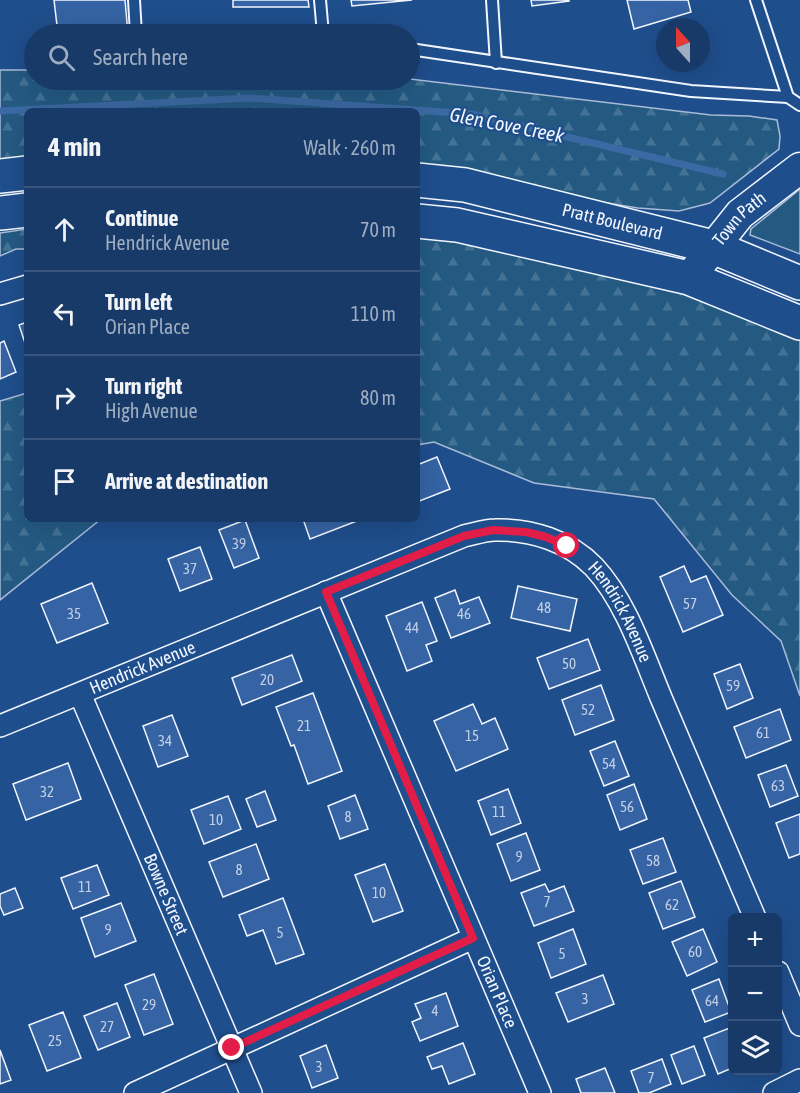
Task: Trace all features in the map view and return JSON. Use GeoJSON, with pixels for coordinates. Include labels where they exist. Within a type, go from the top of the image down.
{"type":"FeatureCollection","features":[{"type":"Feature","properties":{"kind":"main road","name":"Town Path"},"geometry":{"type":"LineString","coordinates":[[689,278],[740,214],[800,168]]}},
{"type":"Feature","properties":{"kind":"main road"},"geometry":{"type":"LineString","coordinates":[[0,176],[24,173]]}},
{"type":"Feature","properties":{"kind":"main road","name":"Pratt Boulevard"},"geometry":{"type":"LineString","coordinates":[[420,180],[465,185],[713,247],[800,283]]}},
{"type":"Feature","properties":{"kind":"main road"},"geometry":{"type":"LineString","coordinates":[[0,213],[24,210]]}},
{"type":"Feature","properties":{"kind":"main road","name":"Pratt Boulevard"},"geometry":{"type":"LineString","coordinates":[[420,221],[457,225],[689,278],[800,323]]}},
{"type":"Feature","properties":{"kind":"street"},"geometry":{"type":"LineString","coordinates":[[0,294],[24,287]]}},
{"type":"Feature","properties":{"kind":"street","name":"Hendrick Avenue"},"geometry":{"type":"LineString","coordinates":[[0,726],[464,536],[493,530],[526,532],[567,546],[594,567],[616,596],[753,913]]}},
{"type":"Feature","properties":{"kind":"street","name":"Orian Place"},"geometry":{"type":"LineString","coordinates":[[326,592],[540,1093]]}},
{"type":"Feature","properties":{"kind":"street","name":"Bowne Street"},"geometry":{"type":"LineString","coordinates":[[80,694],[251,1093]]}},
{"type":"Feature","properties":{"kind":"street"},"geometry":{"type":"LineString","coordinates":[[135,1093],[473,938]]}},
{"type":"Feature","properties":{"kind":"street"},"geometry":{"type":"LineString","coordinates":[[782,983],[800,1024]]}},
{"type":"Feature","properties":{"kind":"street"},"geometry":{"type":"LineString","coordinates":[[774,1093],[800,1080]]}},
{"type":"Feature","properties":{"kind":"lane"},"geometry":{"type":"LineString","coordinates":[[134,0],[135,24]]}},
{"type":"Feature","properties":{"kind":"lane"},"geometry":{"type":"LineString","coordinates":[[320,0],[322,24]]}},
{"type":"Feature","properties":{"kind":"lane"},"geometry":{"type":"LineString","coordinates":[[492,0],[496,63]]}},
{"type":"Feature","properties":{"kind":"lane"},"geometry":{"type":"LineString","coordinates":[[756,0],[788,97]]}},
{"type":"Feature","properties":{"kind":"lane"},"geometry":{"type":"LineString","coordinates":[[420,51],[691,91],[788,97],[800,105]]}},
{"type":"Feature","properties":{"kind":"green space"},"geometry":{"type":"Polygon","coordinates":[[[0,70],[24,70],[24,90],[420,90],[420,80],[711,115],[749,116],[777,120],[780,136],[779,149],[710,203],[679,211],[638,208],[467,181],[420,176],[420,108],[24,108],[24,170],[0,173],[0,70]]]}},
{"type":"Feature","properties":{"kind":"green space"},"geometry":{"type":"Polygon","coordinates":[[[800,189],[800,254],[750,235],[751,229],[800,189]]]}},
{"type":"Feature","properties":{"kind":"green space"},"geometry":{"type":"Polygon","coordinates":[[[24,229],[24,249],[16,249],[0,256],[0,233],[24,229]]]}},
{"type":"Feature","properties":{"kind":"green space"},"geometry":{"type":"Polygon","coordinates":[[[420,232],[679,287],[800,334],[800,696],[781,641],[732,595],[654,499],[534,483],[434,442],[420,444],[420,232]]]}},
{"type":"Feature","properties":{"kind":"green space"},"geometry":{"type":"Polygon","coordinates":[[[24,394],[24,522],[97,522],[0,600],[0,401],[24,394]]]}},
{"type":"Feature","properties":{"kind":"building"},"geometry":{"type":"Polygon","coordinates":[[[54,0],[125,0],[127,24],[57,24],[54,0]]]}},
{"type":"Feature","properties":{"kind":"building"},"geometry":{"type":"Polygon","coordinates":[[[233,0],[308,0],[309,7],[233,7],[233,0]]]}},
{"type":"Feature","properties":{"kind":"building"},"geometry":{"type":"Polygon","coordinates":[[[351,0],[412,0],[352,6],[351,0]]]}},
{"type":"Feature","properties":{"kind":"building"},"geometry":{"type":"Polygon","coordinates":[[[531,0],[569,0],[569,1],[532,6],[531,0]]]}},
{"type":"Feature","properties":{"kind":"building"},"geometry":{"type":"Polygon","coordinates":[[[627,0],[688,0],[691,12],[671,18],[656,18],[656,22],[634,29],[627,0]]]}},
{"type":"Feature","properties":{"kind":"building"},"geometry":{"type":"Polygon","coordinates":[[[24,323],[24,340],[19,325],[24,323]]]}},
{"type":"Feature","properties":{"kind":"building"},"geometry":{"type":"Polygon","coordinates":[[[4,341],[16,372],[0,379],[0,343],[4,341]]]}},
{"type":"Feature","properties":{"kind":"building"},"geometry":{"type":"Polygon","coordinates":[[[437,457],[450,489],[420,501],[420,464],[437,457]]]}},
{"type":"Feature","properties":{"kind":"building"},"geometry":{"type":"Polygon","coordinates":[[[246,522],[259,558],[234,568],[219,530],[246,522]]]}},
{"type":"Feature","properties":{"kind":"building"},"geometry":{"type":"Polygon","coordinates":[[[304,522],[354,522],[310,539],[304,522]]]}},
{"type":"Feature","properties":{"kind":"building"},"geometry":{"type":"Polygon","coordinates":[[[200,547],[212,579],[180,591],[168,559],[200,547]]]}},
{"type":"Feature","properties":{"kind":"building"},"geometry":{"type":"Polygon","coordinates":[[[684,566],[691,582],[706,576],[723,615],[683,632],[660,577],[684,566]]]}},
{"type":"Feature","properties":{"kind":"building"},"geometry":{"type":"Polygon","coordinates":[[[92,583],[108,623],[57,643],[41,604],[92,583]]]}},
{"type":"Feature","properties":{"kind":"building"},"geometry":{"type":"Polygon","coordinates":[[[518,586],[577,599],[570,631],[511,618],[518,586]]]}},
{"type":"Feature","properties":{"kind":"building"},"geometry":{"type":"Polygon","coordinates":[[[455,590],[460,604],[479,597],[490,623],[451,638],[435,598],[455,590]]]}},
{"type":"Feature","properties":{"kind":"building"},"geometry":{"type":"Polygon","coordinates":[[[422,602],[437,641],[426,645],[432,661],[407,671],[386,616],[422,602]]]}},
{"type":"Feature","properties":{"kind":"building"},"geometry":{"type":"Polygon","coordinates":[[[588,639],[600,670],[549,689],[537,658],[588,639]]]}},
{"type":"Feature","properties":{"kind":"building"},"geometry":{"type":"Polygon","coordinates":[[[292,655],[302,681],[242,705],[232,678],[292,655]]]}},
{"type":"Feature","properties":{"kind":"building"},"geometry":{"type":"Polygon","coordinates":[[[740,664],[753,698],[727,709],[714,674],[740,664]]]}},
{"type":"Feature","properties":{"kind":"building"},"geometry":{"type":"Polygon","coordinates":[[[601,685],[614,720],[575,735],[562,700],[601,685]]]}},
{"type":"Feature","properties":{"kind":"building"},"geometry":{"type":"Polygon","coordinates":[[[313,693],[342,771],[308,784],[294,745],[291,746],[276,707],[313,693]]]}},
{"type":"Feature","properties":{"kind":"building"},"geometry":{"type":"Polygon","coordinates":[[[473,704],[482,724],[495,718],[508,749],[456,771],[434,721],[473,704]]]}},
{"type":"Feature","properties":{"kind":"building"},"geometry":{"type":"Polygon","coordinates":[[[780,709],[791,740],[746,758],[734,727],[780,709]]]}},
{"type":"Feature","properties":{"kind":"building"},"geometry":{"type":"Polygon","coordinates":[[[172,715],[188,756],[158,767],[143,726],[172,715]]]}},
{"type":"Feature","properties":{"kind":"building"},"geometry":{"type":"Polygon","coordinates":[[[615,741],[629,776],[604,786],[590,751],[615,741]]]}},
{"type":"Feature","properties":{"kind":"building"},"geometry":{"type":"Polygon","coordinates":[[[68,763],[81,799],[26,820],[13,784],[68,763]]]}},
{"type":"Feature","properties":{"kind":"building"},"geometry":{"type":"Polygon","coordinates":[[[786,765],[798,796],[770,807],[758,775],[786,765]]]}},
{"type":"Feature","properties":{"kind":"building"},"geometry":{"type":"Polygon","coordinates":[[[634,784],[647,819],[620,830],[607,795],[634,784]]]}},
{"type":"Feature","properties":{"kind":"building"},"geometry":{"type":"Polygon","coordinates":[[[508,789],[521,823],[491,835],[478,801],[508,789]]]}},
{"type":"Feature","properties":{"kind":"building"},"geometry":{"type":"Polygon","coordinates":[[[265,791],[276,820],[257,827],[246,799],[265,791]]]}},
{"type":"Feature","properties":{"kind":"building"},"geometry":{"type":"Polygon","coordinates":[[[355,795],[368,829],[340,839],[328,806],[355,795]]]}},
{"type":"Feature","properties":{"kind":"building"},"geometry":{"type":"Polygon","coordinates":[[[228,796],[241,829],[204,844],[191,810],[228,796]]]}},
{"type":"Feature","properties":{"kind":"building"},"geometry":{"type":"Polygon","coordinates":[[[800,814],[800,854],[789,858],[776,823],[800,814]]]}},
{"type":"Feature","properties":{"kind":"building"},"geometry":{"type":"Polygon","coordinates":[[[526,833],[540,870],[511,881],[497,844],[526,833]]]}},
{"type":"Feature","properties":{"kind":"building"},"geometry":{"type":"Polygon","coordinates":[[[663,838],[676,872],[643,884],[630,850],[663,838]]]}},
{"type":"Feature","properties":{"kind":"building"},"geometry":{"type":"Polygon","coordinates":[[[256,844],[269,879],[223,897],[209,862],[256,844]]]}},
{"type":"Feature","properties":{"kind":"building"},"geometry":{"type":"Polygon","coordinates":[[[385,864],[403,911],[373,922],[355,875],[385,864]]]}},
{"type":"Feature","properties":{"kind":"building"},"geometry":{"type":"Polygon","coordinates":[[[97,865],[109,895],[73,909],[61,878],[97,865]]]}},
{"type":"Feature","properties":{"kind":"building"},"geometry":{"type":"Polygon","coordinates":[[[681,881],[695,917],[663,929],[649,893],[681,881]]]}},
{"type":"Feature","properties":{"kind":"building"},"geometry":{"type":"Polygon","coordinates":[[[545,884],[549,892],[564,886],[574,911],[534,926],[521,893],[545,884]]]}},
{"type":"Feature","properties":{"kind":"building"},"geometry":{"type":"Polygon","coordinates":[[[15,888],[23,908],[4,915],[0,906],[0,894],[15,888]]]}},
{"type":"Feature","properties":{"kind":"building"},"geometry":{"type":"Polygon","coordinates":[[[283,898],[304,954],[276,964],[263,930],[247,936],[239,915],[283,898]]]}},
{"type":"Feature","properties":{"kind":"building"},"geometry":{"type":"Polygon","coordinates":[[[121,903],[136,941],[95,957],[81,918],[121,903]]]}},
{"type":"Feature","properties":{"kind":"building"},"geometry":{"type":"Polygon","coordinates":[[[573,929],[586,964],[551,978],[538,943],[573,929]]]}},
{"type":"Feature","properties":{"kind":"building"},"geometry":{"type":"Polygon","coordinates":[[[703,929],[717,962],[687,976],[672,942],[703,929]]]}},
{"type":"Feature","properties":{"kind":"building"},"geometry":{"type":"Polygon","coordinates":[[[154,974],[173,1024],[144,1035],[125,985],[154,974]]]}},
{"type":"Feature","properties":{"kind":"building"},"geometry":{"type":"Polygon","coordinates":[[[603,975],[614,1004],[568,1022],[556,993],[603,975]]]}},
{"type":"Feature","properties":{"kind":"building"},"geometry":{"type":"Polygon","coordinates":[[[719,979],[728,1004],[728,1013],[705,1022],[692,990],[719,979]]]}},
{"type":"Feature","properties":{"kind":"building"},"geometry":{"type":"Polygon","coordinates":[[[446,993],[458,1026],[420,1041],[412,1022],[421,1018],[415,1004],[446,993]]]}},
{"type":"Feature","properties":{"kind":"building"},"geometry":{"type":"Polygon","coordinates":[[[117,1003],[130,1037],[98,1050],[84,1016],[117,1003]]]}},
{"type":"Feature","properties":{"kind":"building"},"geometry":{"type":"Polygon","coordinates":[[[63,1012],[81,1058],[47,1071],[29,1025],[63,1012]]]}},
{"type":"Feature","properties":{"kind":"building"},"geometry":{"type":"Polygon","coordinates":[[[728,1029],[728,1070],[718,1074],[704,1038],[728,1029]]]}},
{"type":"Feature","properties":{"kind":"building"},"geometry":{"type":"Polygon","coordinates":[[[463,1043],[475,1074],[449,1084],[442,1066],[432,1069],[427,1057],[463,1043]]]}},
{"type":"Feature","properties":{"kind":"building"},"geometry":{"type":"Polygon","coordinates":[[[326,1045],[338,1078],[312,1088],[300,1056],[326,1045]]]}},
{"type":"Feature","properties":{"kind":"building"},"geometry":{"type":"Polygon","coordinates":[[[694,1046],[705,1075],[682,1084],[671,1055],[694,1046]]]}},
{"type":"Feature","properties":{"kind":"building"},"geometry":{"type":"Polygon","coordinates":[[[0,1050],[11,1080],[0,1084],[0,1050]]]}},
{"type":"Feature","properties":{"kind":"building"},"geometry":{"type":"Polygon","coordinates":[[[662,1059],[671,1084],[649,1093],[639,1093],[631,1071],[662,1059]]]}},
{"type":"Feature","properties":{"kind":"building"},"geometry":{"type":"Polygon","coordinates":[[[605,1068],[615,1093],[581,1093],[576,1079],[605,1068]]]}},
{"type":"Feature","properties":{"kind":"waterway","name":"Glen Cove Creek"},"geometry":{"type":"LineString","coordinates":[[57,108],[249,98],[388,108]]}},
{"type":"Feature","properties":{"kind":"waterway","name":"Glen Cove Creek"},"geometry":{"type":"LineString","coordinates":[[0,111],[24,110]]}},
{"type":"Feature","properties":{"kind":"waterway","name":"Glen Cove Creek"},"geometry":{"type":"LineString","coordinates":[[420,110],[471,114],[723,174]]}},
{"type":"Feature","properties":{"kind":"route"},"geometry":{"type":"LineString","coordinates":[[232,1048],[473,938],[326,592],[464,536],[493,530],[526,532],[567,546]]}}]}
